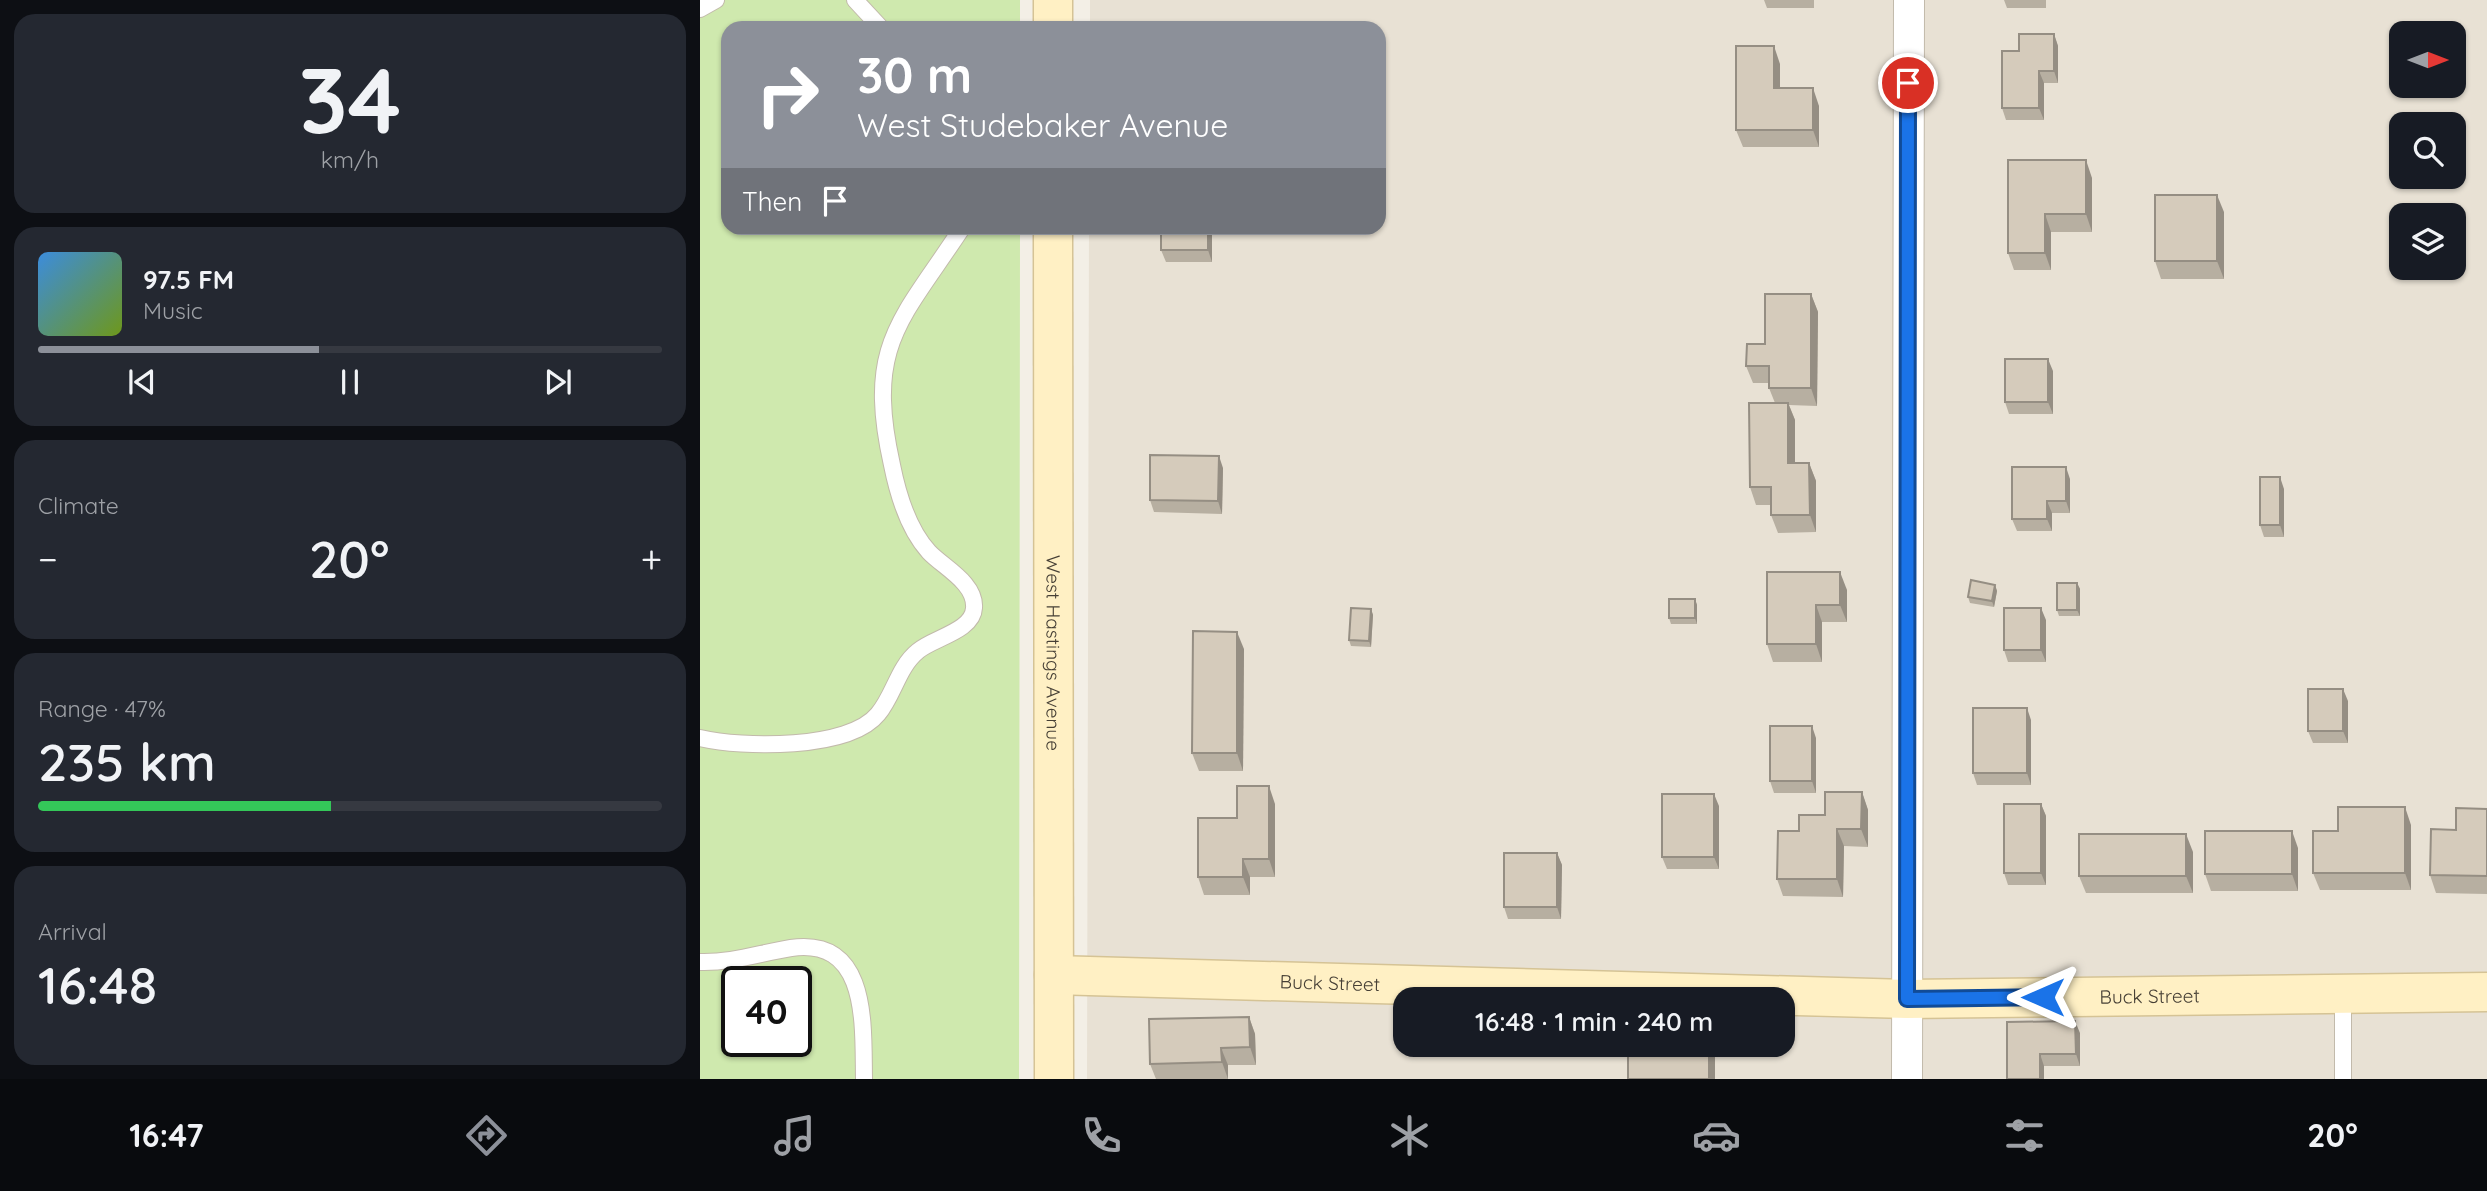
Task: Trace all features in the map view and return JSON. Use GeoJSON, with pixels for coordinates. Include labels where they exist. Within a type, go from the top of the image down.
{"type":"FeatureCollection","features":[{"type":"Feature","properties":{"kind":"street"},"geometry":{"type":"LineString","coordinates":[[1053,0],[1053,21]]}},
{"type":"Feature","properties":{"kind":"street"},"geometry":{"type":"LineString","coordinates":[[1907,1079],[1909,0]]}},
{"type":"Feature","properties":{"kind":"street","name":"West Hastings Avenue"},"geometry":{"type":"LineString","coordinates":[[1054,235],[1054,1079]]}},
{"type":"Feature","properties":{"kind":"street","name":"Buck Street"},"geometry":{"type":"LineString","coordinates":[[1054,975],[1907,999],[2487,992]]}},
{"type":"Feature","properties":{"kind":"lane"},"geometry":{"type":"LineString","coordinates":[[700,9],[716,0]]}},
{"type":"Feature","properties":{"kind":"lane"},"geometry":{"type":"LineString","coordinates":[[855,0],[874,21]]}},
{"type":"Feature","properties":{"kind":"lane"},"geometry":{"type":"LineString","coordinates":[[700,738],[723,743],[793,741],[827,739],[854,732],[877,716],[916,653],[962,627],[973,615],[975,605],[965,584],[930,553],[913,531],[894,478],[882,406],[886,357],[898,323],[957,235]]}},
{"type":"Feature","properties":{"kind":"lane"},"geometry":{"type":"LineString","coordinates":[[700,962],[808,947],[827,949],[839,957],[850,972],[860,1010],[864,1079]]}},
{"type":"Feature","properties":{"kind":"lane"},"geometry":{"type":"LineString","coordinates":[[2343,994],[2343,1079]]}},
{"type":"Feature","properties":{"kind":"shaded area"},"geometry":{"type":"Polygon","coordinates":[[[1090,0],[2487,0],[2487,1079],[1087,1079],[1089,235],[1386,235],[1386,21],[1090,21],[1090,0]]]}},
{"type":"Feature","properties":{"kind":"green space"},"geometry":{"type":"Polygon","coordinates":[[[700,0],[1020,0],[1020,21],[721,21],[721,235],[1020,235],[1019,1079],[700,1079],[700,0]]]}},
{"type":"Feature","properties":{"kind":"building"},"geometry":{"type":"Polygon","coordinates":[[[2019,34],[2054,34],[2054,71],[2039,71],[2039,108],[2002,108],[2002,51],[2019,51],[2019,34]]]}},
{"type":"Feature","properties":{"kind":"building"},"geometry":{"type":"Polygon","coordinates":[[[1736,46],[1774,46],[1774,88],[1813,88],[1813,130],[1736,130],[1736,46]]]}},
{"type":"Feature","properties":{"kind":"building"},"geometry":{"type":"Polygon","coordinates":[[[2008,160],[2086,160],[2086,214],[2045,214],[2045,253],[2008,253],[2008,160]]]}},
{"type":"Feature","properties":{"kind":"building"},"geometry":{"type":"Polygon","coordinates":[[[2155,195],[2217,195],[2217,261],[2155,261],[2155,195]]]}},
{"type":"Feature","properties":{"kind":"building"},"geometry":{"type":"Polygon","coordinates":[[[1161,235],[1208,235],[1208,250],[1161,250],[1161,235]]]}},
{"type":"Feature","properties":{"kind":"building"},"geometry":{"type":"Polygon","coordinates":[[[1765,294],[1811,294],[1811,388],[1769,388],[1769,366],[1746,366],[1747,344],[1765,344],[1765,294]]]}},
{"type":"Feature","properties":{"kind":"building"},"geometry":{"type":"Polygon","coordinates":[[[2005,359],[2048,359],[2048,402],[2005,402],[2005,359]]]}},
{"type":"Feature","properties":{"kind":"building"},"geometry":{"type":"Polygon","coordinates":[[[1749,403],[1788,403],[1788,463],[1809,463],[1810,515],[1771,515],[1771,487],[1750,487],[1749,403]]]}},
{"type":"Feature","properties":{"kind":"building"},"geometry":{"type":"Polygon","coordinates":[[[1150,455],[1219,456],[1218,501],[1150,500],[1150,455]]]}},
{"type":"Feature","properties":{"kind":"building"},"geometry":{"type":"Polygon","coordinates":[[[2012,467],[2066,467],[2066,501],[2047,501],[2047,519],[2012,519],[2012,467]]]}},
{"type":"Feature","properties":{"kind":"building"},"geometry":{"type":"Polygon","coordinates":[[[2260,477],[2280,477],[2280,525],[2260,525],[2260,477]]]}},
{"type":"Feature","properties":{"kind":"building"},"geometry":{"type":"Polygon","coordinates":[[[1767,572],[1840,572],[1840,605],[1816,605],[1816,644],[1767,644],[1767,572]]]}},
{"type":"Feature","properties":{"kind":"building"},"geometry":{"type":"Polygon","coordinates":[[[1971,580],[1995,585],[1992,601],[1968,597],[1971,580]]]}},
{"type":"Feature","properties":{"kind":"building"},"geometry":{"type":"Polygon","coordinates":[[[2057,583],[2077,583],[2077,610],[2057,610],[2057,583]]]}},
{"type":"Feature","properties":{"kind":"building"},"geometry":{"type":"Polygon","coordinates":[[[1669,599],[1695,599],[1695,618],[1669,618],[1669,599]]]}},
{"type":"Feature","properties":{"kind":"building"},"geometry":{"type":"Polygon","coordinates":[[[1351,608],[1371,609],[1369,641],[1349,640],[1351,608]]]}},
{"type":"Feature","properties":{"kind":"building"},"geometry":{"type":"Polygon","coordinates":[[[2004,608],[2041,608],[2041,650],[2004,650],[2004,608]]]}},
{"type":"Feature","properties":{"kind":"building"},"geometry":{"type":"Polygon","coordinates":[[[1193,631],[1237,632],[1237,753],[1192,753],[1193,631]]]}},
{"type":"Feature","properties":{"kind":"building"},"geometry":{"type":"Polygon","coordinates":[[[2308,689],[2343,689],[2343,731],[2308,731],[2308,689]]]}},
{"type":"Feature","properties":{"kind":"building"},"geometry":{"type":"Polygon","coordinates":[[[1973,708],[2027,708],[2027,773],[1973,773],[1973,708]]]}},
{"type":"Feature","properties":{"kind":"building"},"geometry":{"type":"Polygon","coordinates":[[[1770,726],[1812,726],[1812,781],[1770,781],[1770,726]]]}},
{"type":"Feature","properties":{"kind":"building"},"geometry":{"type":"Polygon","coordinates":[[[1237,786],[1269,786],[1269,859],[1243,859],[1243,877],[1198,877],[1198,818],[1237,818],[1237,786]]]}},
{"type":"Feature","properties":{"kind":"building"},"geometry":{"type":"Polygon","coordinates":[[[1825,792],[1862,792],[1861,829],[1837,829],[1837,879],[1777,879],[1778,831],[1799,831],[1799,815],[1825,815],[1825,792]]]}},
{"type":"Feature","properties":{"kind":"building"},"geometry":{"type":"Polygon","coordinates":[[[1662,794],[1714,794],[1714,857],[1662,857],[1662,794]]]}},
{"type":"Feature","properties":{"kind":"building"},"geometry":{"type":"Polygon","coordinates":[[[2004,804],[2041,804],[2041,873],[2004,873],[2004,804]]]}},
{"type":"Feature","properties":{"kind":"building"},"geometry":{"type":"Polygon","coordinates":[[[2338,807],[2405,807],[2405,873],[2313,873],[2313,831],[2338,831],[2338,807]]]}},
{"type":"Feature","properties":{"kind":"building"},"geometry":{"type":"Polygon","coordinates":[[[2456,808],[2487,809],[2487,876],[2430,875],[2431,829],[2456,830],[2456,808]]]}},
{"type":"Feature","properties":{"kind":"building"},"geometry":{"type":"Polygon","coordinates":[[[2205,831],[2292,831],[2292,874],[2205,874],[2205,831]]]}},
{"type":"Feature","properties":{"kind":"building"},"geometry":{"type":"Polygon","coordinates":[[[2079,834],[2186,834],[2186,876],[2079,876],[2079,834]]]}},
{"type":"Feature","properties":{"kind":"building"},"geometry":{"type":"Polygon","coordinates":[[[1504,853],[1557,853],[1557,907],[1504,907],[1504,853]]]}},
{"type":"Feature","properties":{"kind":"building"},"geometry":{"type":"Polygon","coordinates":[[[1249,1017],[1250,1047],[1221,1048],[1222,1062],[1150,1064],[1149,1019],[1249,1017]]]}},
{"type":"Feature","properties":{"kind":"building"},"geometry":{"type":"Polygon","coordinates":[[[2075,1021],[2076,1054],[2040,1054],[2040,1079],[2007,1079],[2007,1022],[2075,1021]]]}},
{"type":"Feature","properties":{"kind":"building"},"geometry":{"type":"Polygon","coordinates":[[[1628,1057],[1709,1057],[1709,1079],[1628,1079],[1628,1057]]]}},
{"type":"Feature","properties":{"kind":"route"},"geometry":{"type":"LineString","coordinates":[[1908,83],[1907,999],[2043,997]]}}]}
